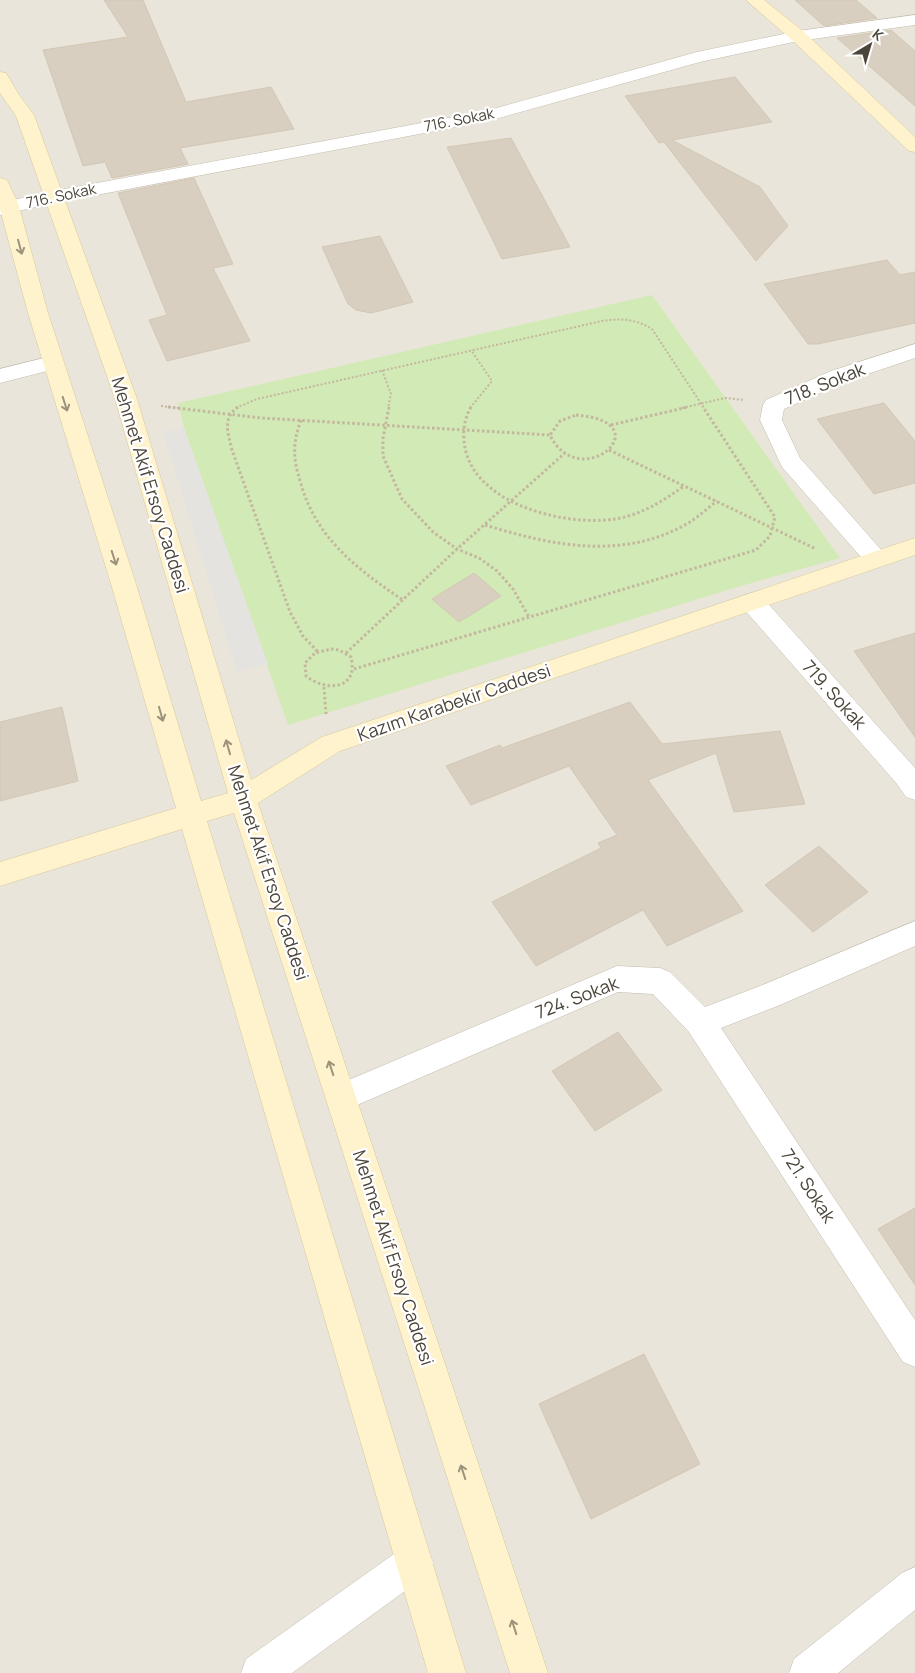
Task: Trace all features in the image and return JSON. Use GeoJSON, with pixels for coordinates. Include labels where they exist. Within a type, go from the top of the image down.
{"type":"FeatureCollection","features":[{"type":"Feature","properties":{"kind":"street"},"geometry":{"type":"LineString","coordinates":[[754,0],[798,36],[915,147]]}},
{"type":"Feature","properties":{"kind":"street","name":"716. Sokak"},"geometry":{"type":"LineString","coordinates":[[3,200],[54,196],[488,116],[697,57],[798,36],[915,20]]}},
{"type":"Feature","properties":{"kind":"street","name":"Mehmet Akif Ersoy Caddesi"},"geometry":{"type":"LineString","coordinates":[[0,77],[24,115],[126,399],[243,799],[529,1673]]}},
{"type":"Feature","properties":{"kind":"street"},"geometry":{"type":"LineString","coordinates":[[3,200],[138,634],[447,1673]]}},
{"type":"Feature","properties":{"kind":"street","name":"718. Sokak"},"geometry":{"type":"LineString","coordinates":[[865,563],[790,462],[771,420],[774,406],[839,376],[915,351]]}},
{"type":"Feature","properties":{"kind":"street"},"geometry":{"type":"LineString","coordinates":[[0,376],[52,362]]}},
{"type":"Feature","properties":{"kind":"street","name":"Kazım Karabekir Caddesi"},"geometry":{"type":"LineString","coordinates":[[0,874],[243,799],[331,744],[915,546]]}},
{"type":"Feature","properties":{"kind":"street","name":"719. Sokak"},"geometry":{"type":"LineString","coordinates":[[752,602],[912,779]]}},
{"type":"Feature","properties":{"kind":"street"},"geometry":{"type":"LineString","coordinates":[[700,1022],[770,996],[915,933]]}},
{"type":"Feature","properties":{"kind":"street","name":"724. Sokak"},"geometry":{"type":"LineString","coordinates":[[341,1098],[617,979],[660,981],[700,1022]]}},
{"type":"Feature","properties":{"kind":"street","name":"721. Sokak"},"geometry":{"type":"LineString","coordinates":[[700,1022],[915,1350]]}},
{"type":"Feature","properties":{"kind":"street"},"geometry":{"type":"LineString","coordinates":[[260,1673],[414,1562]]}},
{"type":"Feature","properties":{"kind":"street"},"geometry":{"type":"LineString","coordinates":[[808,1673],[915,1586]]}},
{"type":"Feature","properties":{"kind":"path"},"geometry":{"type":"LineString","coordinates":[[318,652],[303,636],[290,612],[232,450],[228,433],[227,416],[229,413],[242,404],[257,399],[617,318],[637,320],[652,329],[775,517],[775,529],[768,540],[756,550],[354,669]]}},
{"type":"Feature","properties":{"kind":"path"},"geometry":{"type":"LineString","coordinates":[[471,350],[492,381],[467,412],[464,441],[470,464],[485,482],[512,500],[546,515],[560,518],[593,520],[618,518],[656,505],[684,486]]}},
{"type":"Feature","properties":{"kind":"path"},"geometry":{"type":"LineString","coordinates":[[382,370],[392,394],[385,426],[383,456],[402,499],[433,532],[457,549],[479,558],[498,571],[513,589],[529,617]]}},
{"type":"Feature","properties":{"kind":"path"},"geometry":{"type":"LineString","coordinates":[[610,425],[725,398],[774,406]]}},
{"type":"Feature","properties":{"kind":"path"},"geometry":{"type":"LineString","coordinates":[[126,399],[160,406],[261,418],[550,434]]}},
{"type":"Feature","properties":{"kind":"path"},"geometry":{"type":"LineString","coordinates":[[576,415],[597,417],[610,425],[616,434],[616,441],[609,450],[596,457],[585,458],[564,454],[552,442],[550,434],[558,422],[576,415]]}},
{"type":"Feature","properties":{"kind":"path"},"geometry":{"type":"LineString","coordinates":[[301,420],[294,442],[296,462],[301,490],[312,515],[328,541],[351,563],[402,600]]}},
{"type":"Feature","properties":{"kind":"path"},"geometry":{"type":"LineString","coordinates":[[609,450],[775,529],[865,563]]}},
{"type":"Feature","properties":{"kind":"path"},"geometry":{"type":"LineString","coordinates":[[346,653],[457,549],[564,454]]}},
{"type":"Feature","properties":{"kind":"path"},"geometry":{"type":"LineString","coordinates":[[484,525],[531,540],[556,545],[605,548],[669,534],[689,524],[708,511],[718,501]]}},
{"type":"Feature","properties":{"kind":"path"},"geometry":{"type":"LineString","coordinates":[[331,649],[346,653],[351,657],[354,669],[352,675],[341,684],[333,687],[316,685],[306,676],[304,670],[305,663],[309,657],[318,652],[331,649]]}},
{"type":"Feature","properties":{"kind":"shaded area"},"geometry":{"type":"Polygon","coordinates":[[[0,0],[915,0],[915,1673],[0,1673],[0,0]]]}},
{"type":"Feature","properties":{"kind":"shaded area"},"geometry":{"type":"Polygon","coordinates":[[[184,428],[268,664],[237,672],[163,432],[184,428]]]}},
{"type":"Feature","properties":{"kind":"green space"},"geometry":{"type":"Polygon","coordinates":[[[652,295],[840,558],[734,588],[288,725],[184,428],[178,403],[652,295]]]}},
{"type":"Feature","properties":{"kind":"building"},"geometry":{"type":"Polygon","coordinates":[[[104,0],[143,0],[186,102],[271,87],[294,129],[180,148],[188,164],[112,178],[105,162],[83,166],[43,50],[128,37],[104,0]]]}},
{"type":"Feature","properties":{"kind":"building"},"geometry":{"type":"Polygon","coordinates":[[[795,0],[856,0],[877,18],[824,26],[795,0]]]}},
{"type":"Feature","properties":{"kind":"building"},"geometry":{"type":"Polygon","coordinates":[[[891,30],[915,51],[915,106],[837,38],[891,30]]]}},
{"type":"Feature","properties":{"kind":"building"},"geometry":{"type":"Polygon","coordinates":[[[735,77],[772,122],[672,140],[760,187],[788,226],[756,261],[664,142],[659,143],[625,96],[735,77]]]}},
{"type":"Feature","properties":{"kind":"building"},"geometry":{"type":"Polygon","coordinates":[[[511,138],[570,247],[502,259],[447,147],[511,138]]]}},
{"type":"Feature","properties":{"kind":"building"},"geometry":{"type":"Polygon","coordinates":[[[194,178],[233,264],[213,268],[250,341],[167,361],[149,320],[167,315],[118,193],[194,178]]]}},
{"type":"Feature","properties":{"kind":"building"},"geometry":{"type":"Polygon","coordinates":[[[380,236],[413,302],[371,313],[356,310],[348,304],[322,247],[380,236]]]}},
{"type":"Feature","properties":{"kind":"building"},"geometry":{"type":"Polygon","coordinates":[[[887,260],[900,275],[915,272],[915,323],[818,344],[808,344],[764,284],[887,260]]]}},
{"type":"Feature","properties":{"kind":"building"},"geometry":{"type":"Polygon","coordinates":[[[884,403],[915,441],[915,483],[874,494],[817,419],[884,403]]]}},
{"type":"Feature","properties":{"kind":"building"},"geometry":{"type":"Polygon","coordinates":[[[474,573],[501,596],[459,622],[432,599],[474,573]]]}},
{"type":"Feature","properties":{"kind":"building"},"geometry":{"type":"Polygon","coordinates":[[[915,633],[915,737],[854,651],[915,633]]]}},
{"type":"Feature","properties":{"kind":"building"},"geometry":{"type":"Polygon","coordinates":[[[630,702],[662,744],[780,731],[805,804],[734,812],[716,753],[648,780],[743,911],[667,946],[643,910],[536,966],[492,902],[601,848],[598,843],[617,835],[569,766],[471,805],[446,766],[500,745],[502,748],[630,702]]]}},
{"type":"Feature","properties":{"kind":"building"},"geometry":{"type":"Polygon","coordinates":[[[62,707],[78,781],[0,801],[0,722],[62,707]]]}},
{"type":"Feature","properties":{"kind":"building"},"geometry":{"type":"Polygon","coordinates":[[[819,846],[868,892],[813,932],[765,885],[819,846]]]}},
{"type":"Feature","properties":{"kind":"building"},"geometry":{"type":"Polygon","coordinates":[[[618,1032],[662,1090],[595,1131],[552,1071],[618,1032]]]}},
{"type":"Feature","properties":{"kind":"building"},"geometry":{"type":"Polygon","coordinates":[[[915,1208],[915,1285],[878,1229],[915,1208]]]}},
{"type":"Feature","properties":{"kind":"building"},"geometry":{"type":"Polygon","coordinates":[[[644,1354],[700,1464],[591,1519],[539,1404],[644,1354]]]}}]}
